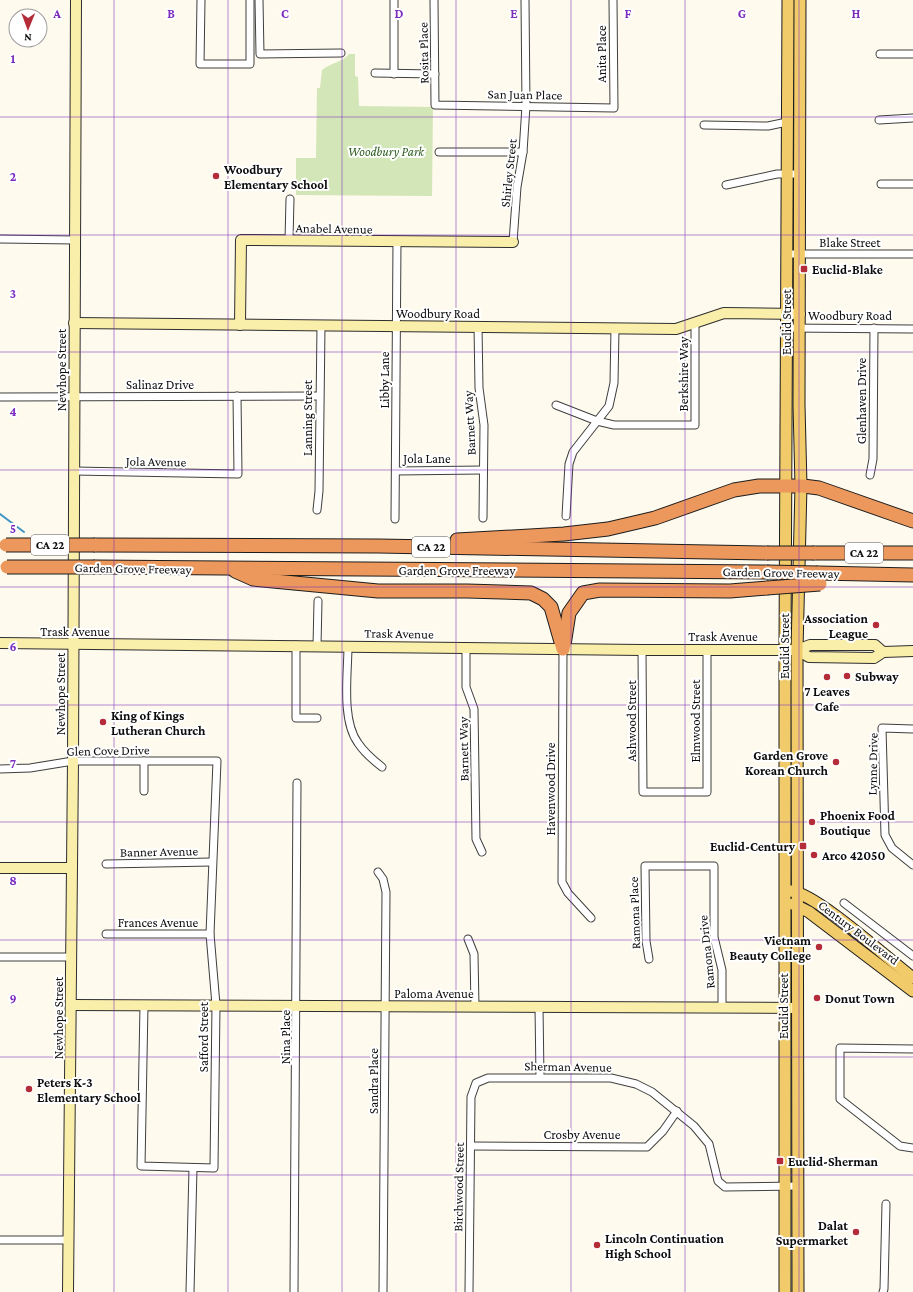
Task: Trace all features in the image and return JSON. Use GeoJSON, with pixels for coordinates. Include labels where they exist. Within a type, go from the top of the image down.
{"type":"FeatureCollection","features":[{"type":"Feature","properties":{"kind":"highway"},"geometry":{"type":"LineString","coordinates":[[378,546],[502,536],[564,534],[603,530],[655,518],[740,488],[801,486],[830,491],[913,520]]}},
{"type":"Feature","properties":{"kind":"highway","name":"Garden Grove Freeway"},"geometry":{"type":"LineString","coordinates":[[3,545],[378,546],[767,553],[913,553]]}},
{"type":"Feature","properties":{"kind":"highway","name":"Garden Grove Freeway"},"geometry":{"type":"LineString","coordinates":[[3,567],[767,572],[819,578],[913,575]]}},
{"type":"Feature","properties":{"kind":"highway"},"geometry":{"type":"LineString","coordinates":[[232,569],[253,579],[324,587],[378,591],[481,591],[531,593],[543,599],[551,608],[563,649]]}},
{"type":"Feature","properties":{"kind":"highway"},"geometry":{"type":"LineString","coordinates":[[563,649],[569,613],[583,593],[600,590],[730,591],[767,588],[819,578]]}},
{"type":"Feature","properties":{"kind":"main road","name":"Euclid Street"},"geometry":{"type":"LineString","coordinates":[[785,1292],[784,650],[788,0]]}},
{"type":"Feature","properties":{"kind":"main road","name":"Euclid Street"},"geometry":{"type":"LineString","coordinates":[[798,1292],[797,650],[801,486],[799,405],[800,0]]}},
{"type":"Feature","properties":{"kind":"main road"},"geometry":{"type":"LineString","coordinates":[[786,405],[799,405]]}},
{"type":"Feature","properties":{"kind":"main road","name":"Century Boulevard"},"geometry":{"type":"LineString","coordinates":[[784,896],[797,892],[815,901],[905,976],[913,991]]}},
{"type":"Feature","properties":{"kind":"main road","name":"Century Boulevard"},"geometry":{"type":"LineString","coordinates":[[784,896],[905,976]]}},
{"type":"Feature","properties":{"kind":"street","name":"Newhope Street"},"geometry":{"type":"LineString","coordinates":[[68,1292],[73,761],[76,0]]}},
{"type":"Feature","properties":{"kind":"street"},"geometry":{"type":"LineString","coordinates":[[201,0],[200,64],[250,64],[250,0]]}},
{"type":"Feature","properties":{"kind":"street"},"geometry":{"type":"LineString","coordinates":[[259,0],[260,54],[342,53]]}},
{"type":"Feature","properties":{"kind":"street"},"geometry":{"type":"LineString","coordinates":[[394,0],[394,74]]}},
{"type":"Feature","properties":{"kind":"street","name":"Rosita Place"},"geometry":{"type":"LineString","coordinates":[[434,0],[435,105]]}},
{"type":"Feature","properties":{"kind":"street","name":"Shirley Street"},"geometry":{"type":"LineString","coordinates":[[513,242],[517,187],[523,152],[526,106],[525,0]]}},
{"type":"Feature","properties":{"kind":"street","name":"Anita Place"},"geometry":{"type":"LineString","coordinates":[[613,0],[614,108]]}},
{"type":"Feature","properties":{"kind":"street"},"geometry":{"type":"LineString","coordinates":[[880,54],[913,54]]}},
{"type":"Feature","properties":{"kind":"street"},"geometry":{"type":"LineString","coordinates":[[375,73],[435,74]]}},
{"type":"Feature","properties":{"kind":"street","name":"San Juan Place"},"geometry":{"type":"LineString","coordinates":[[435,105],[614,108]]}},
{"type":"Feature","properties":{"kind":"street"},"geometry":{"type":"LineString","coordinates":[[879,120],[913,118]]}},
{"type":"Feature","properties":{"kind":"street"},"geometry":{"type":"LineString","coordinates":[[704,125],[768,126],[787,122]]}},
{"type":"Feature","properties":{"kind":"street"},"geometry":{"type":"LineString","coordinates":[[439,152],[523,152]]}},
{"type":"Feature","properties":{"kind":"street"},"geometry":{"type":"LineString","coordinates":[[726,185],[749,178],[800,174]]}},
{"type":"Feature","properties":{"kind":"street"},"geometry":{"type":"LineString","coordinates":[[881,184],[913,184]]}},
{"type":"Feature","properties":{"kind":"street"},"geometry":{"type":"LineString","coordinates":[[289,240],[290,199]]}},
{"type":"Feature","properties":{"kind":"street"},"geometry":{"type":"LineString","coordinates":[[0,239],[75,240]]}},
{"type":"Feature","properties":{"kind":"street","name":"Anabel Avenue"},"geometry":{"type":"LineString","coordinates":[[240,325],[240,240],[513,242]]}},
{"type":"Feature","properties":{"kind":"street","name":"Libby Lane"},"geometry":{"type":"LineString","coordinates":[[395,519],[397,241]]}},
{"type":"Feature","properties":{"kind":"street","name":"Blake Street"},"geometry":{"type":"LineString","coordinates":[[786,254],[913,254]]}},
{"type":"Feature","properties":{"kind":"street","name":"Woodbury Road"},"geometry":{"type":"LineString","coordinates":[[74,323],[676,329],[724,313],[800,314]]}},
{"type":"Feature","properties":{"kind":"street","name":"Berkshire Way"},"geometry":{"type":"LineString","coordinates":[[597,421],[614,425],[695,425],[695,322]]}},
{"type":"Feature","properties":{"kind":"street","name":"Lanning Street"},"geometry":{"type":"LineString","coordinates":[[317,510],[319,491],[320,326]]}},
{"type":"Feature","properties":{"kind":"street","name":"Barnett Way"},"geometry":{"type":"LineString","coordinates":[[478,326],[479,388],[484,425],[483,518]]}},
{"type":"Feature","properties":{"kind":"street"},"geometry":{"type":"LineString","coordinates":[[566,516],[569,464],[573,452],[609,406],[614,383],[615,328]]}},
{"type":"Feature","properties":{"kind":"street","name":"Woodbury Road"},"geometry":{"type":"LineString","coordinates":[[786,328],[913,329]]}},
{"type":"Feature","properties":{"kind":"street","name":"Glenhaven Drive"},"geometry":{"type":"LineString","coordinates":[[870,474],[873,459],[874,328]]}},
{"type":"Feature","properties":{"kind":"street","name":"Jola Avenue"},"geometry":{"type":"LineString","coordinates":[[74,471],[238,474],[237,396]]}},
{"type":"Feature","properties":{"kind":"street","name":"Salinaz Drive"},"geometry":{"type":"LineString","coordinates":[[0,397],[319,396]]}},
{"type":"Feature","properties":{"kind":"street"},"geometry":{"type":"LineString","coordinates":[[556,406],[597,421]]}},
{"type":"Feature","properties":{"kind":"street","name":"Jola Lane"},"geometry":{"type":"LineString","coordinates":[[396,471],[484,470]]}},
{"type":"Feature","properties":{"kind":"street"},"geometry":{"type":"LineString","coordinates":[[317,646],[318,601]]}},
{"type":"Feature","properties":{"kind":"street","name":"Trask Avenue"},"geometry":{"type":"LineString","coordinates":[[0,643],[642,650],[797,650],[810,645],[875,645],[883,652],[913,652]]}},
{"type":"Feature","properties":{"kind":"street"},"geometry":{"type":"LineString","coordinates":[[296,646],[296,718],[317,718]]}},
{"type":"Feature","properties":{"kind":"street"},"geometry":{"type":"LineString","coordinates":[[348,646],[348,704],[350,724],[357,742],[382,767]]}},
{"type":"Feature","properties":{"kind":"street","name":"Barnett Way"},"geometry":{"type":"LineString","coordinates":[[466,647],[466,687],[474,709],[476,839],[482,852]]}},
{"type":"Feature","properties":{"kind":"street","name":"Havenwood Drive"},"geometry":{"type":"LineString","coordinates":[[563,649],[562,882],[568,893],[591,918]]}},
{"type":"Feature","properties":{"kind":"street","name":"Elmwood Street"},"geometry":{"type":"LineString","coordinates":[[643,792],[707,792],[707,649]]}},
{"type":"Feature","properties":{"kind":"street","name":"Ashwood Street"},"geometry":{"type":"LineString","coordinates":[[642,650],[643,792]]}},
{"type":"Feature","properties":{"kind":"street","name":"Lynne Drive"},"geometry":{"type":"LineString","coordinates":[[913,728],[882,728],[885,835],[892,848],[913,865]]}},
{"type":"Feature","properties":{"kind":"street","name":"Glen Cove Drive"},"geometry":{"type":"LineString","coordinates":[[0,769],[30,768],[73,761],[217,761]]}},
{"type":"Feature","properties":{"kind":"street"},"geometry":{"type":"LineString","coordinates":[[144,761],[144,791]]}},
{"type":"Feature","properties":{"kind":"street","name":"Safford Street"},"geometry":{"type":"LineString","coordinates":[[192,1168],[214,1168],[216,1005],[210,934],[217,761]]}},
{"type":"Feature","properties":{"kind":"street","name":"Nina Place"},"geometry":{"type":"LineString","coordinates":[[294,1292],[297,1006],[297,783]]}},
{"type":"Feature","properties":{"kind":"street","name":"Banner Avenue"},"geometry":{"type":"LineString","coordinates":[[106,864],[212,862]]}},
{"type":"Feature","properties":{"kind":"street","name":"Ramona Place"},"geometry":{"type":"LineString","coordinates":[[645,866],[646,942],[649,959]]}},
{"type":"Feature","properties":{"kind":"street","name":"Ramona Drive"},"geometry":{"type":"LineString","coordinates":[[645,866],[714,866],[714,937],[722,970],[722,1008]]}},
{"type":"Feature","properties":{"kind":"street"},"geometry":{"type":"LineString","coordinates":[[0,868],[71,868]]}},
{"type":"Feature","properties":{"kind":"street","name":"Sandra Place"},"geometry":{"type":"LineString","coordinates":[[378,872],[383,879],[386,892],[383,1292]]}},
{"type":"Feature","properties":{"kind":"street"},"geometry":{"type":"LineString","coordinates":[[844,903],[913,956]]}},
{"type":"Feature","properties":{"kind":"street"},"geometry":{"type":"LineString","coordinates":[[843,923],[852,909]]}},
{"type":"Feature","properties":{"kind":"street","name":"Frances Avenue"},"geometry":{"type":"LineString","coordinates":[[106,934],[210,934]]}},
{"type":"Feature","properties":{"kind":"street"},"geometry":{"type":"LineString","coordinates":[[468,939],[474,954],[475,1007]]}},
{"type":"Feature","properties":{"kind":"street"},"geometry":{"type":"LineString","coordinates":[[0,957],[71,957]]}},
{"type":"Feature","properties":{"kind":"street","name":"Paloma Avenue"},"geometry":{"type":"LineString","coordinates":[[71,1005],[797,1008]]}},
{"type":"Feature","properties":{"kind":"street"},"geometry":{"type":"LineString","coordinates":[[144,1005],[141,1166],[192,1168],[190,1292]]}},
{"type":"Feature","properties":{"kind":"street"},"geometry":{"type":"LineString","coordinates":[[539,1007],[540,1077]]}},
{"type":"Feature","properties":{"kind":"street"},"geometry":{"type":"LineString","coordinates":[[913,1049],[840,1048],[840,1099],[900,1146],[913,1148]]}},
{"type":"Feature","properties":{"kind":"street","name":"Sherman Avenue"},"geometry":{"type":"LineString","coordinates":[[476,1083],[488,1078],[540,1077],[611,1078],[636,1084],[652,1092],[694,1126],[709,1144],[718,1181],[725,1186],[799,1186]]}},
{"type":"Feature","properties":{"kind":"street","name":"Birchwood Street"},"geometry":{"type":"LineString","coordinates":[[469,1292],[471,1097],[476,1083]]}},
{"type":"Feature","properties":{"kind":"street","name":"Crosby Avenue"},"geometry":{"type":"LineString","coordinates":[[471,1146],[647,1147],[663,1131],[677,1111]]}},
{"type":"Feature","properties":{"kind":"street"},"geometry":{"type":"LineString","coordinates":[[883,1292],[886,1204]]}},
{"type":"Feature","properties":{"kind":"street"},"geometry":{"type":"LineString","coordinates":[[0,1240],[69,1240]]}},
{"type":"Feature","properties":{"kind":"green space","name":"Woodbury Park"},"geometry":{"type":"Polygon","coordinates":[[[349,54],[355,54],[355,76],[358,77],[359,106],[433,107],[432,196],[296,195],[296,158],[316,158],[317,88],[320,88],[322,70],[343,59],[349,54]]]}},
{"type":"Feature","properties":{"kind":"waterway"},"geometry":{"type":"LineString","coordinates":[[0,514],[24,532]]}},
{"type":"Feature","properties":{"kind":"place","name":"Woodbury Elementary School"},"geometry":{"type":"Point","coordinates":[216,176]}},
{"type":"Feature","properties":{"kind":"place","name":"Euclid-Blake"},"geometry":{"type":"Point","coordinates":[804,269]}},
{"type":"Feature","properties":{"kind":"place","name":"Association League"},"geometry":{"type":"Point","coordinates":[876,625]}},
{"type":"Feature","properties":{"kind":"place","name":"Subway"},"geometry":{"type":"Point","coordinates":[847,676]}},
{"type":"Feature","properties":{"kind":"place","name":"7 Leaves Cafe"},"geometry":{"type":"Point","coordinates":[827,677]}},
{"type":"Feature","properties":{"kind":"place","name":"King of Kings Lutheran Church"},"geometry":{"type":"Point","coordinates":[103,722]}},
{"type":"Feature","properties":{"kind":"place","name":"Garden Grove Korean Church"},"geometry":{"type":"Point","coordinates":[836,762]}},
{"type":"Feature","properties":{"kind":"place","name":"Phoenix Food Boutique"},"geometry":{"type":"Point","coordinates":[812,822]}},
{"type":"Feature","properties":{"kind":"place","name":"Euclid-Century"},"geometry":{"type":"Point","coordinates":[803,846]}},
{"type":"Feature","properties":{"kind":"place","name":"Arco 42050"},"geometry":{"type":"Point","coordinates":[814,855]}},
{"type":"Feature","properties":{"kind":"place","name":"Vietnam Beauty College"},"geometry":{"type":"Point","coordinates":[819,947]}},
{"type":"Feature","properties":{"kind":"place","name":"Donut Town"},"geometry":{"type":"Point","coordinates":[817,998]}},
{"type":"Feature","properties":{"kind":"place","name":"Peters K-3 Elementary School"},"geometry":{"type":"Point","coordinates":[29,1089]}},
{"type":"Feature","properties":{"kind":"place","name":"Euclid-Sherman"},"geometry":{"type":"Point","coordinates":[780,1161]}},
{"type":"Feature","properties":{"kind":"place","name":"Dalat Supermarket"},"geometry":{"type":"Point","coordinates":[856,1232]}},
{"type":"Feature","properties":{"kind":"place","name":"Lincoln Continuation High School"},"geometry":{"type":"Point","coordinates":[597,1245]}}]}
